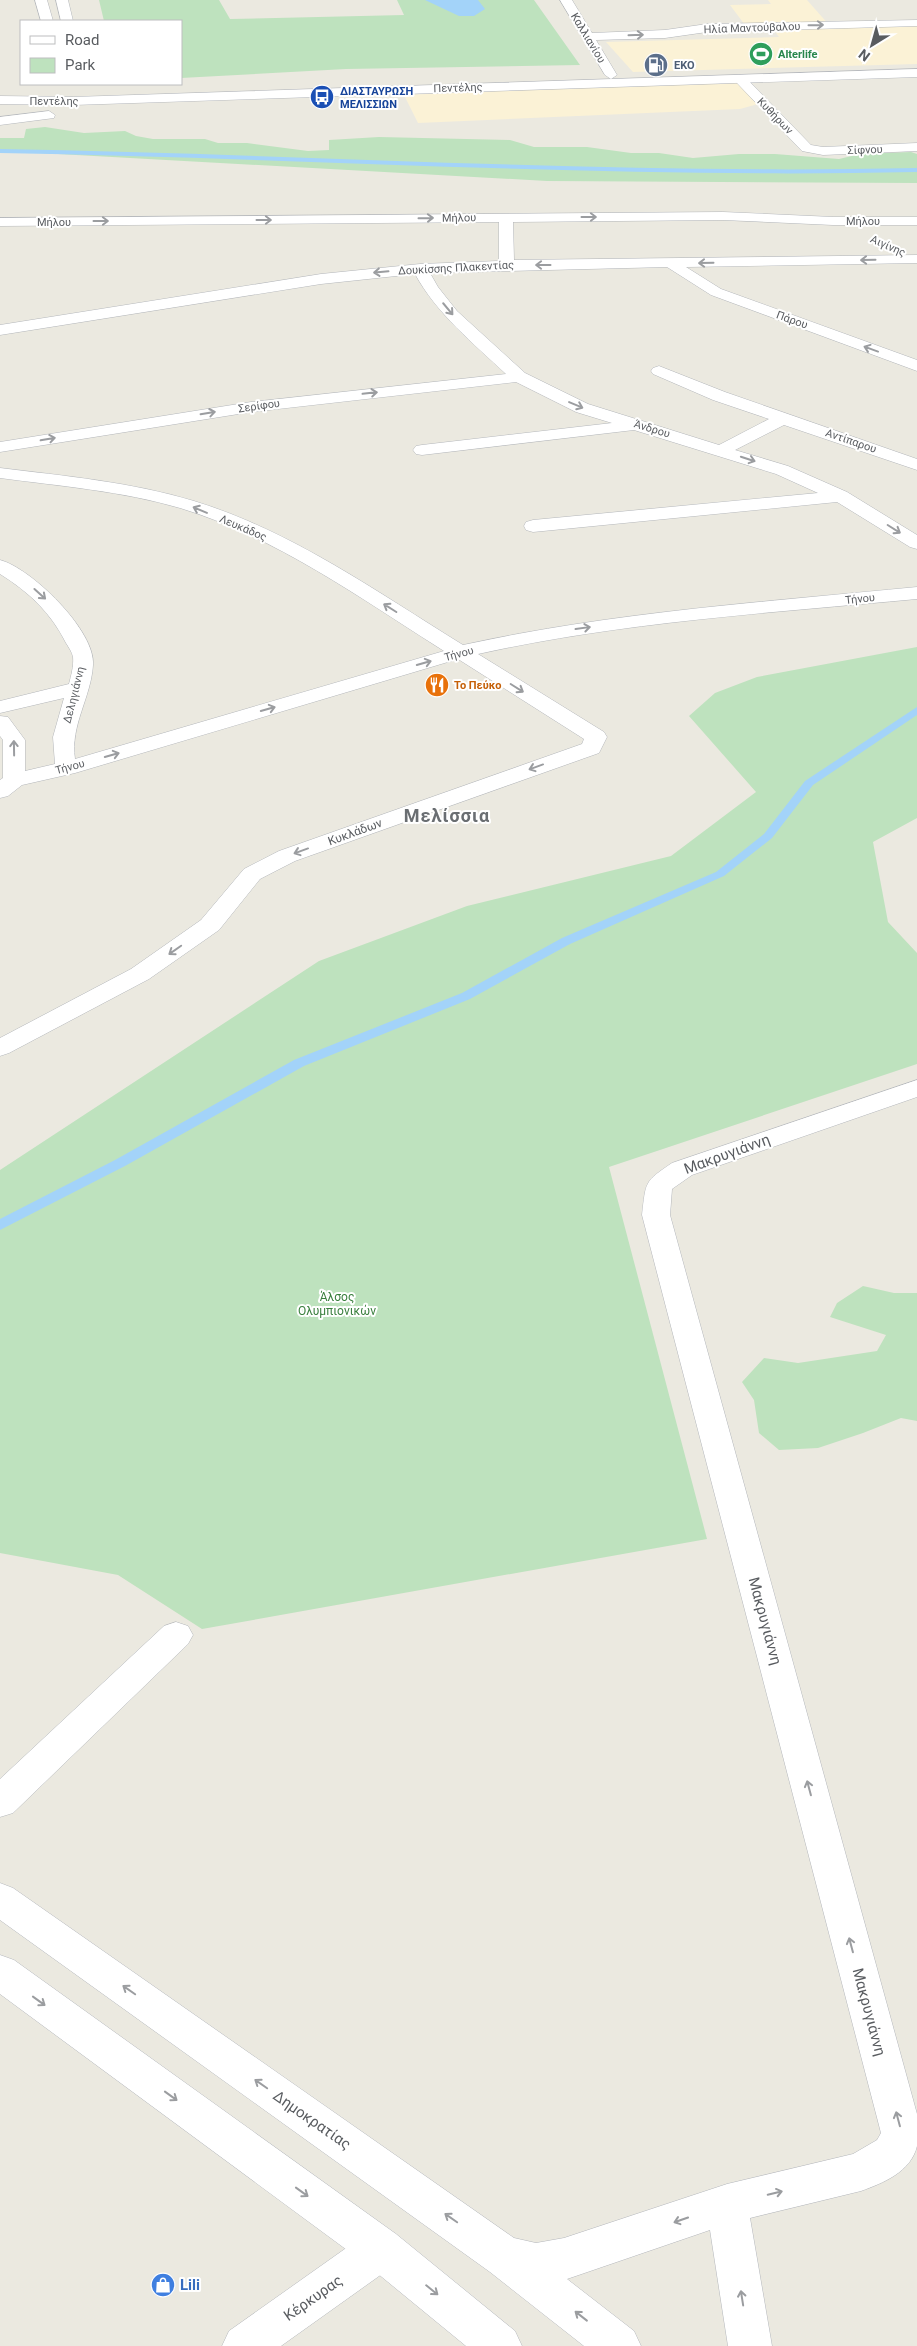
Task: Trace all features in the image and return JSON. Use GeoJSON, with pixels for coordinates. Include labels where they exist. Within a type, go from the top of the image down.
{"type":"FeatureCollection","features":[{"type":"Feature","properties":{"kind":"street"},"geometry":{"type":"LineString","coordinates":[[41,0],[47,20]]}},
{"type":"Feature","properties":{"kind":"street"},"geometry":{"type":"LineString","coordinates":[[62,0],[67,20]]}},
{"type":"Feature","properties":{"kind":"street","name":"Καλλιανίου"},"geometry":{"type":"LineString","coordinates":[[566,0],[611,75]]}},
{"type":"Feature","properties":{"kind":"street","name":"Ηλία Μαντούβαλου"},"geometry":{"type":"LineString","coordinates":[[588,37],[665,34],[706,28],[917,23]]}},
{"type":"Feature","properties":{"kind":"street","name":"Πεντέλης"},"geometry":{"type":"LineString","coordinates":[[76,93],[917,65]]}},
{"type":"Feature","properties":{"kind":"street","name":"Πεντέλης"},"geometry":{"type":"LineString","coordinates":[[0,94],[76,93],[199,96],[917,73]]}},
{"type":"Feature","properties":{"kind":"street","name":"Κυθήρων"},"geometry":{"type":"LineString","coordinates":[[740,79],[803,145],[813,150]]}},
{"type":"Feature","properties":{"kind":"street"},"geometry":{"type":"LineString","coordinates":[[0,113],[33,109],[51,93]]}},
{"type":"Feature","properties":{"kind":"street","name":"Πεντέλης"},"geometry":{"type":"LineString","coordinates":[[0,100],[51,93]]}},
{"type":"Feature","properties":{"kind":"street"},"geometry":{"type":"LineString","coordinates":[[51,115],[68,106],[76,93]]}},
{"type":"Feature","properties":{"kind":"street"},"geometry":{"type":"LineString","coordinates":[[0,121],[199,96]]}},
{"type":"Feature","properties":{"kind":"street","name":"Σίφνου"},"geometry":{"type":"LineString","coordinates":[[813,150],[917,147]]}},
{"type":"Feature","properties":{"kind":"street","name":"Μήλου"},"geometry":{"type":"LineString","coordinates":[[0,222],[723,216],[833,221],[917,221]]}},
{"type":"Feature","properties":{"kind":"street"},"geometry":{"type":"LineString","coordinates":[[506,217],[507,265]]}},
{"type":"Feature","properties":{"kind":"street","name":"Αιγίνης"},"geometry":{"type":"LineString","coordinates":[[833,221],[866,236]]}},
{"type":"Feature","properties":{"kind":"street","name":"Αιγίνης"},"geometry":{"type":"LineString","coordinates":[[883,244],[917,259]]}},
{"type":"Feature","properties":{"kind":"street","name":"Δουκίσσης Πλακεντίας"},"geometry":{"type":"LineString","coordinates":[[0,330],[321,279],[420,269],[507,265],[917,259]]}},
{"type":"Feature","properties":{"kind":"street","name":"Πάρου"},"geometry":{"type":"LineString","coordinates":[[672,264],[699,284],[716,292],[917,366]]}},
{"type":"Feature","properties":{"kind":"street","name":"Άνδρου"},"geometry":{"type":"LineString","coordinates":[[420,269],[431,289],[451,314],[519,377],[536,387],[582,408],[782,470],[841,496],[917,543]]}},
{"type":"Feature","properties":{"kind":"street","name":"Αντίπαρου"},"geometry":{"type":"LineString","coordinates":[[659,371],[719,396],[917,465]]}},
{"type":"Feature","properties":{"kind":"street","name":"Σερίφου"},"geometry":{"type":"LineString","coordinates":[[0,447],[252,407],[519,377]]}},
{"type":"Feature","properties":{"kind":"street"},"geometry":{"type":"LineString","coordinates":[[722,450],[784,418]]}},
{"type":"Feature","properties":{"kind":"street"},"geometry":{"type":"LineString","coordinates":[[422,450],[640,425]]}},
{"type":"Feature","properties":{"kind":"street","name":"Λευκάδος"},"geometry":{"type":"LineString","coordinates":[[0,473],[118,488],[189,506],[314,561],[461,652]]}},
{"type":"Feature","properties":{"kind":"street"},"geometry":{"type":"LineString","coordinates":[[533,526],[841,496]]}},
{"type":"Feature","properties":{"kind":"street","name":"Δεληγιάννη"},"geometry":{"type":"LineString","coordinates":[[0,566],[38,591],[69,627],[83,657],[78,688],[69,711],[63,744],[62,754],[67,768]]}},
{"type":"Feature","properties":{"kind":"street","name":"Τήνου"},"geometry":{"type":"LineString","coordinates":[[7,785],[461,652],[533,636],[630,621],[917,593]]}},
{"type":"Feature","properties":{"kind":"street","name":"Κυκλάδων"},"geometry":{"type":"LineString","coordinates":[[0,1048],[140,974],[210,926],[252,874],[261,869],[287,856],[592,748],[596,737],[461,652]]}},
{"type":"Feature","properties":{"kind":"street"},"geometry":{"type":"LineString","coordinates":[[0,708],[78,688]]}},
{"type":"Feature","properties":{"kind":"street"},"geometry":{"type":"LineString","coordinates":[[0,722],[14,740],[7,785]]}},
{"type":"Feature","properties":{"kind":"street","name":"Μακρυγιάννη"},"geometry":{"type":"LineString","coordinates":[[505,2256],[536,2264],[564,2259],[727,2204],[861,2172],[892,2154],[902,2134],[656,1215],[659,1185],[682,1169],[917,1088]]}},
{"type":"Feature","properties":{"kind":"street"},"geometry":{"type":"LineString","coordinates":[[0,1802],[176,1634]]}},
{"type":"Feature","properties":{"kind":"street","name":"Δημοκρατίας"},"geometry":{"type":"LineString","coordinates":[[0,1899],[505,2256],[619,2346]]}},
{"type":"Feature","properties":{"kind":"street"},"geometry":{"type":"LineString","coordinates":[[0,1972],[381,2249],[500,2346]]}},
{"type":"Feature","properties":{"kind":"street"},"geometry":{"type":"LineString","coordinates":[[727,2204],[750,2346]]}},
{"type":"Feature","properties":{"kind":"street","name":"Κέρκυρας"},"geometry":{"type":"LineString","coordinates":[[244,2346],[381,2249]]}},
{"type":"Feature","properties":{"kind":"shaded area"},"geometry":{"type":"Polygon","coordinates":[[[768,0],[807,0],[830,26],[917,24],[917,64],[633,72],[606,42],[779,37],[770,24],[745,25],[730,5],[771,4],[768,0]]]}},
{"type":"Feature","properties":{"kind":"shaded area"},"geometry":{"type":"Polygon","coordinates":[[[737,81],[758,104],[740,109],[418,123],[404,95],[737,81]]]}},
{"type":"Feature","properties":{"kind":"green space"},"geometry":{"type":"Polygon","coordinates":[[[99,0],[219,0],[230,19],[404,15],[397,0],[534,0],[580,65],[346,69],[182,78],[182,20],[104,20],[99,0]]]}},
{"type":"Feature","properties":{"kind":"green space"},"geometry":{"type":"Polygon","coordinates":[[[45,127],[84,133],[125,131],[136,136],[153,139],[205,139],[218,143],[247,143],[308,151],[329,150],[329,140],[379,137],[510,140],[534,147],[587,147],[693,158],[739,154],[775,154],[839,159],[860,154],[911,152],[917,154],[917,183],[547,181],[22,152],[0,153],[0,138],[24,138],[26,129],[45,127]]]}},
{"type":"Feature","properties":{"kind":"green space","name":"Άλσος Ολυμπιονικών"},"geometry":{"type":"Polygon","coordinates":[[[917,647],[917,818],[873,842],[888,922],[917,953],[917,1064],[609,1167],[707,1539],[202,1629],[118,1575],[0,1553],[0,1170],[319,961],[467,906],[671,856],[756,792],[689,716],[715,693],[757,677],[917,647]]]}},
{"type":"Feature","properties":{"kind":"green space"},"geometry":{"type":"Polygon","coordinates":[[[863,1286],[894,1293],[917,1293],[917,1421],[901,1418],[818,1448],[779,1450],[759,1433],[754,1400],[742,1382],[764,1358],[798,1363],[877,1351],[886,1335],[830,1317],[837,1303],[863,1286]]]}},
{"type":"Feature","properties":{"kind":"water"},"geometry":{"type":"Polygon","coordinates":[[[425,0],[478,0],[485,9],[474,16],[459,16],[425,0]]]}},
{"type":"Feature","properties":{"kind":"waterway"},"geometry":{"type":"LineString","coordinates":[[0,151],[644,171],[781,172],[917,170]]}},
{"type":"Feature","properties":{"kind":"waterway"},"geometry":{"type":"LineString","coordinates":[[0,1225],[120,1163],[299,1063],[466,996],[566,941],[720,874],[768,836],[809,783],[917,710]]}},
{"type":"Feature","properties":{"kind":"place","name":"Alterlife"},"geometry":{"type":"Point","coordinates":[761,54]}},
{"type":"Feature","properties":{"kind":"place","name":"EKO"},"geometry":{"type":"Point","coordinates":[656,65]}},
{"type":"Feature","properties":{"kind":"place","name":"ΔΙΑΣΤΑΥΡΩΣΗ ΜΕΛΙΣΣΙΩΝ"},"geometry":{"type":"Point","coordinates":[322,97]}},
{"type":"Feature","properties":{"kind":"place","name":"Το Πεύκο"},"geometry":{"type":"Point","coordinates":[437,685]}},
{"type":"Feature","properties":{"kind":"place","name":"Lili"},"geometry":{"type":"Point","coordinates":[163,2285]}},
{"type":"Feature","properties":{"kind":"district","name":"Μελίσσια"},"geometry":{"type":"Point","coordinates":[447,815]}}]}
